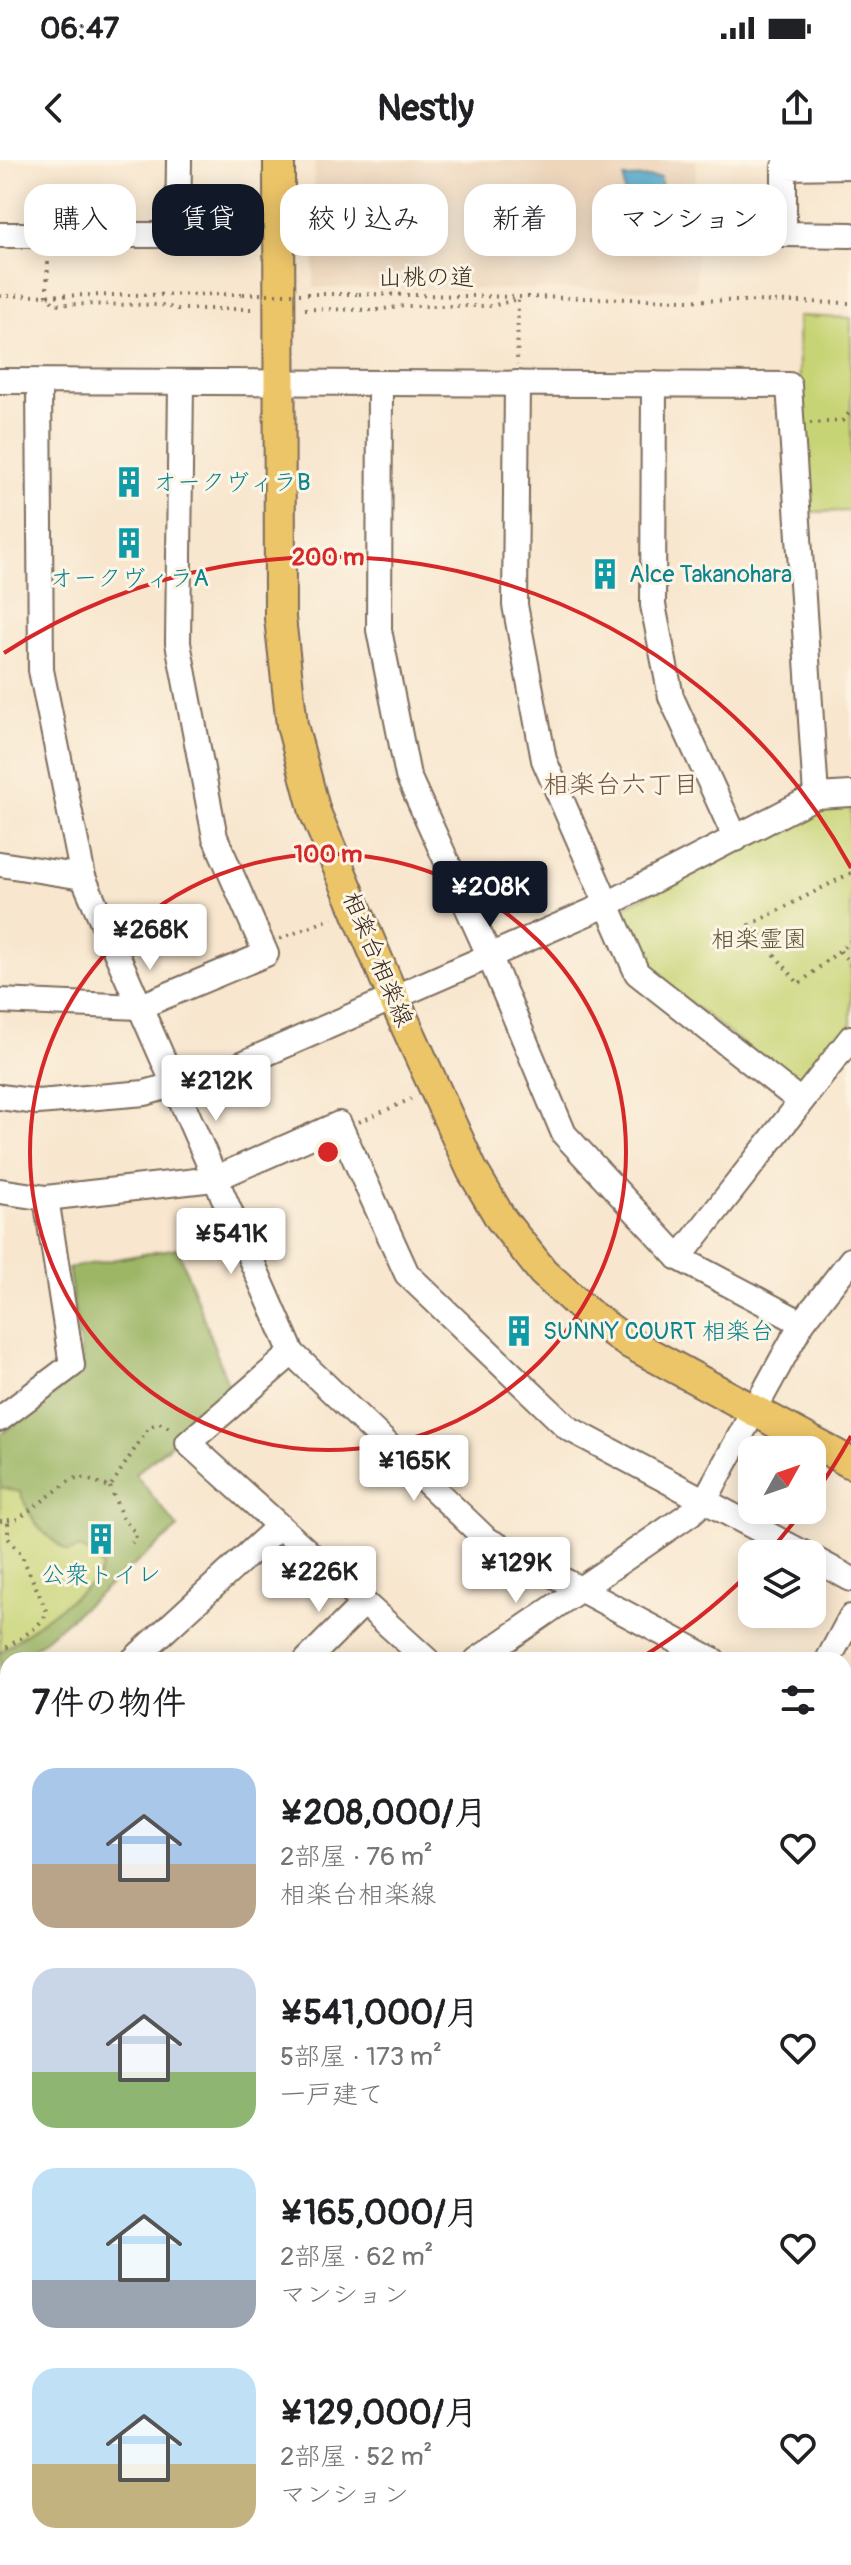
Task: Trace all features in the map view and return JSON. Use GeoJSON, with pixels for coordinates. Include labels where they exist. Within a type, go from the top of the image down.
{"type":"FeatureCollection","features":[{"type":"Feature","properties":{"kind":"main road","name":"相楽台相楽線"},"geometry":{"type":"LineString","coordinates":[[279,160],[280,618],[292,725],[315,812],[394,999],[472,1170],[501,1219],[528,1255],[564,1293],[626,1341],[851,1463]]}},
{"type":"Feature","properties":{"kind":"street"},"geometry":{"type":"LineString","coordinates":[[136,235],[178,235],[179,160]]}},
{"type":"Feature","properties":{"kind":"street"},"geometry":{"type":"LineString","coordinates":[[851,166],[784,167],[784,234],[851,235]]}},
{"type":"Feature","properties":{"kind":"street"},"geometry":{"type":"LineString","coordinates":[[0,235],[24,235]]}},
{"type":"Feature","properties":{"kind":"street"},"geometry":{"type":"LineString","coordinates":[[0,381],[789,385],[816,796]]}},
{"type":"Feature","properties":{"kind":"street"},"geometry":{"type":"LineString","coordinates":[[39,382],[41,670],[83,877],[292,1353],[486,1539],[698,1652]]}},
{"type":"Feature","properties":{"kind":"street"},"geometry":{"type":"LineString","coordinates":[[0,1001],[139,1007],[266,954],[215,837],[178,643],[181,383]]}},
{"type":"Feature","properties":{"kind":"street"},"geometry":{"type":"LineString","coordinates":[[517,383],[515,605],[544,760],[637,973],[800,1101]]}},
{"type":"Feature","properties":{"kind":"street"},"geometry":{"type":"LineString","coordinates":[[380,384],[379,630],[408,776],[489,955],[564,1134],[679,1258],[802,1323]]}},
{"type":"Feature","properties":{"kind":"street"},"geometry":{"type":"LineString","coordinates":[[654,384],[653,605],[671,697],[736,839]]}},
{"type":"Feature","properties":{"kind":"street"},"geometry":{"type":"LineString","coordinates":[[0,1097],[38,1102],[145,1093],[235,1067],[606,905],[816,796],[851,794]]}},
{"type":"Feature","properties":{"kind":"street"},"geometry":{"type":"LineString","coordinates":[[0,864],[83,877]]}},
{"type":"Feature","properties":{"kind":"street"},"geometry":{"type":"LineString","coordinates":[[679,1258],[851,1038]]}},
{"type":"Feature","properties":{"kind":"street"},"geometry":{"type":"LineString","coordinates":[[0,1191],[46,1198],[214,1179],[339,1124],[407,1274],[568,1428],[779,1540]]}},
{"type":"Feature","properties":{"kind":"street"},"geometry":{"type":"LineString","coordinates":[[0,1419],[72,1365],[46,1198]]}},
{"type":"Feature","properties":{"kind":"street"},"geometry":{"type":"LineString","coordinates":[[489,1652],[691,1513],[705,1500],[802,1323],[851,1260]]}},
{"type":"Feature","properties":{"kind":"street"},"geometry":{"type":"LineString","coordinates":[[292,1353],[188,1443],[418,1652]]}},
{"type":"Feature","properties":{"kind":"street"},"geometry":{"type":"LineString","coordinates":[[142,1652],[279,1526]]}},
{"type":"Feature","properties":{"kind":"street"},"geometry":{"type":"LineString","coordinates":[[826,1566],[851,1579]]}},
{"type":"Feature","properties":{"kind":"street"},"geometry":{"type":"LineString","coordinates":[[315,1652],[364,1603]]}},
{"type":"Feature","properties":{"kind":"street"},"geometry":{"type":"LineString","coordinates":[[832,1652],[851,1617]]}},
{"type":"Feature","properties":{"kind":"path"},"geometry":{"type":"LineString","coordinates":[[48,256],[47,295],[54,304],[255,309]]}},
{"type":"Feature","properties":{"kind":"path","name":"山桃の道"},"geometry":{"type":"LineString","coordinates":[[0,296],[493,295],[518,299],[851,303]]}},
{"type":"Feature","properties":{"kind":"path"},"geometry":{"type":"LineString","coordinates":[[305,309],[492,306],[518,299],[517,383]]}},
{"type":"Feature","properties":{"kind":"path"},"geometry":{"type":"LineString","coordinates":[[792,423],[842,421],[851,411]]}},
{"type":"Feature","properties":{"kind":"path"},"geometry":{"type":"LineString","coordinates":[[851,873],[750,925],[799,984],[851,941]]}},
{"type":"Feature","properties":{"kind":"path"},"geometry":{"type":"LineString","coordinates":[[263,946],[332,918]]}},
{"type":"Feature","properties":{"kind":"path"},"geometry":{"type":"LineString","coordinates":[[839,950],[851,965]]}},
{"type":"Feature","properties":{"kind":"path"},"geometry":{"type":"LineString","coordinates":[[342,1129],[411,1099]]}},
{"type":"Feature","properties":{"kind":"path"},"geometry":{"type":"LineString","coordinates":[[110,1487],[149,1427],[159,1423],[172,1429],[188,1443]]}},
{"type":"Feature","properties":{"kind":"path"},"geometry":{"type":"LineString","coordinates":[[0,1521],[18,1519],[72,1479],[81,1477],[110,1487],[123,1519],[135,1532],[136,1539],[132,1543]]}},
{"type":"Feature","properties":{"kind":"path"},"geometry":{"type":"LineString","coordinates":[[0,1652],[40,1623],[47,1612],[21,1554],[8,1538],[8,1521]]}},
{"type":"Feature","properties":{"kind":"shaded area"},"geometry":{"type":"Polygon","coordinates":[[[314,160],[696,160],[696,184],[592,184],[592,256],[696,256],[696,290],[314,288],[314,256],[448,256],[448,184],[314,184],[314,160]]]}},
{"type":"Feature","properties":{"kind":"green space"},"geometry":{"type":"Polygon","coordinates":[[[798,316],[851,318],[851,511],[809,512],[798,316]]]}},
{"type":"Feature","properties":{"kind":"green space","name":"相楽霊園"},"geometry":{"type":"Polygon","coordinates":[[[851,803],[851,1025],[804,1080],[792,1082],[643,967],[621,917],[626,906],[817,805],[851,803]]]}},
{"type":"Feature","properties":{"kind":"green space"},"geometry":{"type":"Polygon","coordinates":[[[178,1248],[173,1443],[135,1474],[178,1528],[30,1652],[0,1652],[0,1435],[84,1371],[68,1268],[178,1248]]]}},
{"type":"Feature","properties":{"kind":"green space"},"geometry":{"type":"Polygon","coordinates":[[[178,1248],[231,1393],[135,1474],[178,1528],[30,1652],[1,1652],[96,1580],[102,1567],[80,1548],[68,1552],[58,1545],[34,1520],[20,1492],[0,1487],[0,1435],[84,1371],[68,1268],[178,1248]]]}},
{"type":"Feature","properties":{"kind":"water"},"geometry":{"type":"Polygon","coordinates":[[[661,177],[661,184],[624,184],[624,178],[661,177]]]}},
{"type":"Feature","properties":{"kind":"place","name":"オークヴィラB"},"geometry":{"type":"Point","coordinates":[129,482]}},
{"type":"Feature","properties":{"kind":"place","name":"オークヴィラA"},"geometry":{"type":"Point","coordinates":[129,543]}},
{"type":"Feature","properties":{"kind":"place","name":"Alce Takanohara"},"geometry":{"type":"Point","coordinates":[605,574]}},
{"type":"Feature","properties":{"kind":"place","name":"SUNNY COURT 相楽台"},"geometry":{"type":"Point","coordinates":[519,1331]}},
{"type":"Feature","properties":{"kind":"place","name":"公衆トイレ"},"geometry":{"type":"Point","coordinates":[101,1539]}},
{"type":"Feature","properties":{"kind":"district","name":"相楽台六丁目"},"geometry":{"type":"Point","coordinates":[621,784]}}]}
